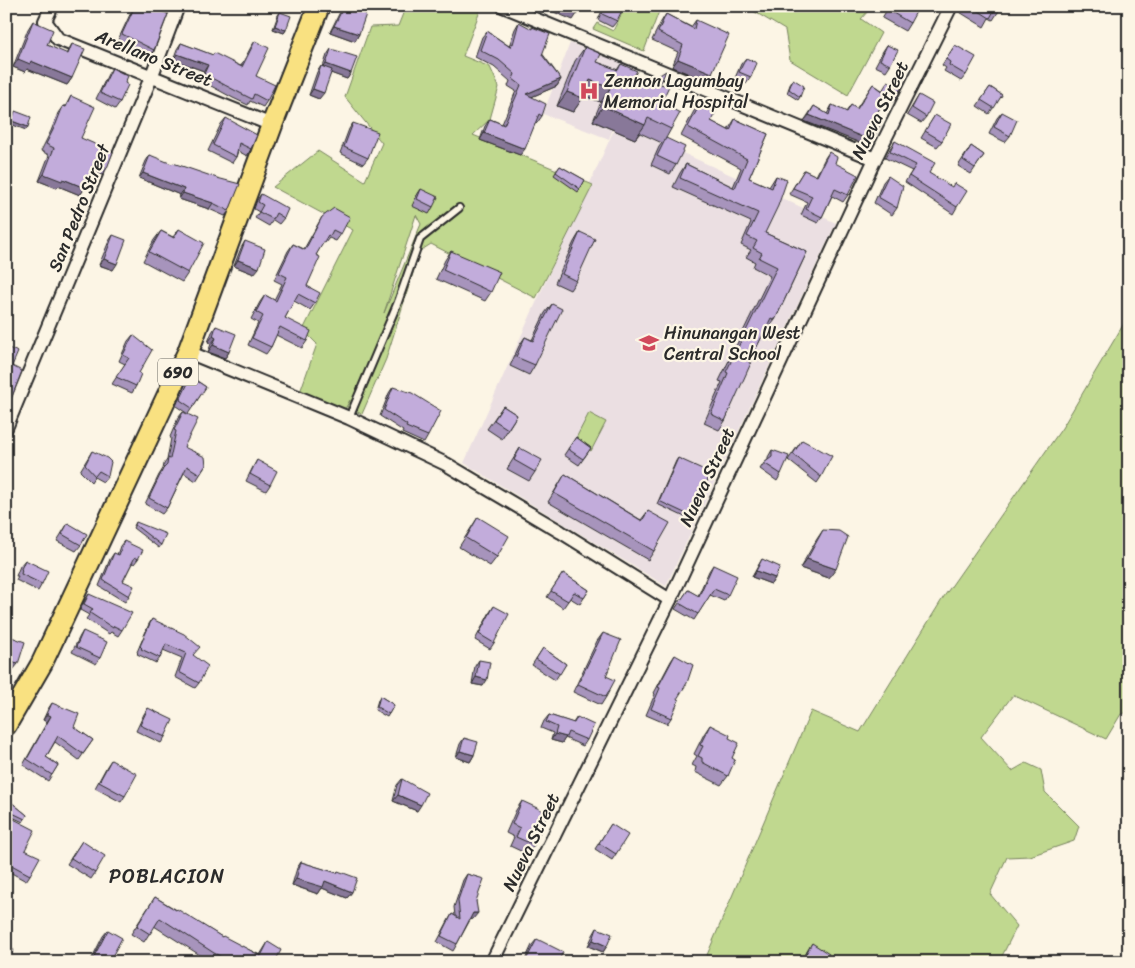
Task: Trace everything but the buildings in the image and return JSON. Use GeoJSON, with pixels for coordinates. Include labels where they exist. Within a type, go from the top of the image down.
{"type":"FeatureCollection","features":[{"type":"Feature","properties":{"kind":"main road","name":"690"},"geometry":{"type":"LineString","coordinates":[[6,725],[42,663],[188,352],[272,125],[319,6]]}},
{"type":"Feature","properties":{"kind":"street","name":"Arellano Street"},"geometry":{"type":"LineString","coordinates":[[52,6],[46,21],[58,39],[152,75],[272,125]]}},
{"type":"Feature","properties":{"kind":"street","name":"San Pedro Street"},"geometry":{"type":"LineString","coordinates":[[7,423],[152,75],[178,6]]}},
{"type":"Feature","properties":{"kind":"street"},"geometry":{"type":"LineString","coordinates":[[502,6],[516,9],[875,159]]}},
{"type":"Feature","properties":{"kind":"street","name":"Nueva Street"},"geometry":{"type":"LineString","coordinates":[[492,962],[670,600],[875,159],[951,6]]}},
{"type":"Feature","properties":{"kind":"street"},"geometry":{"type":"LineString","coordinates":[[188,352],[349,418],[446,464],[670,600]]}},
{"type":"Feature","properties":{"kind":"lane"},"geometry":{"type":"LineString","coordinates":[[349,418],[398,302],[420,239],[459,208]]}},
{"type":"Feature","properties":{"kind":"shaded area","name":"Zennon Lagumbay Memorial Hospital"},"geometry":{"type":"Polygon","coordinates":[[[570,43],[636,68],[609,139],[543,114],[570,43]]]}},
{"type":"Feature","properties":{"kind":"shaded area","name":"Hinunangan West Central School"},"geometry":{"type":"Polygon","coordinates":[[[617,123],[836,223],[666,586],[464,463],[617,123]]]}},
{"type":"Feature","properties":{"kind":"green space"},"geometry":{"type":"Polygon","coordinates":[[[406,6],[467,6],[480,11],[463,56],[490,67],[499,87],[490,119],[473,135],[593,185],[536,298],[431,244],[420,251],[386,359],[362,414],[347,408],[350,400],[345,409],[299,395],[317,344],[303,330],[353,230],[273,187],[318,151],[365,181],[382,143],[345,97],[370,27],[398,26],[406,6]],[[416,215],[384,313],[421,224],[416,215]]]}},
{"type":"Feature","properties":{"kind":"green space"},"geometry":{"type":"Polygon","coordinates":[[[608,6],[661,6],[644,51],[593,29],[597,23],[613,31],[622,13],[608,6]]]}},
{"type":"Feature","properties":{"kind":"green space"},"geometry":{"type":"Polygon","coordinates":[[[745,6],[863,6],[868,11],[861,19],[881,33],[848,95],[790,60],[785,30],[745,6]]]}},
{"type":"Feature","properties":{"kind":"green space"},"geometry":{"type":"Polygon","coordinates":[[[1129,315],[1129,711],[1121,714],[1106,739],[1013,695],[981,737],[1012,771],[1026,763],[1041,770],[1045,792],[1079,826],[1074,841],[1030,856],[1007,857],[990,894],[1017,926],[999,962],[704,962],[811,711],[860,732],[943,598],[1062,428],[1129,315]]]}},
{"type":"Feature","properties":{"kind":"green space"},"geometry":{"type":"Polygon","coordinates":[[[589,413],[606,422],[591,451],[574,442],[589,413]]]}},
{"type":"Feature","properties":{"kind":"place","name":"Zennon Lagumbay Memorial Hospital"},"geometry":{"type":"Point","coordinates":[589,91]}},
{"type":"Feature","properties":{"kind":"place","name":"Hinunangan West Central School"},"geometry":{"type":"Point","coordinates":[649,343]}},
{"type":"Feature","properties":{"kind":"district","name":"POBLACION"},"geometry":{"type":"Point","coordinates":[167,876]}}]}
